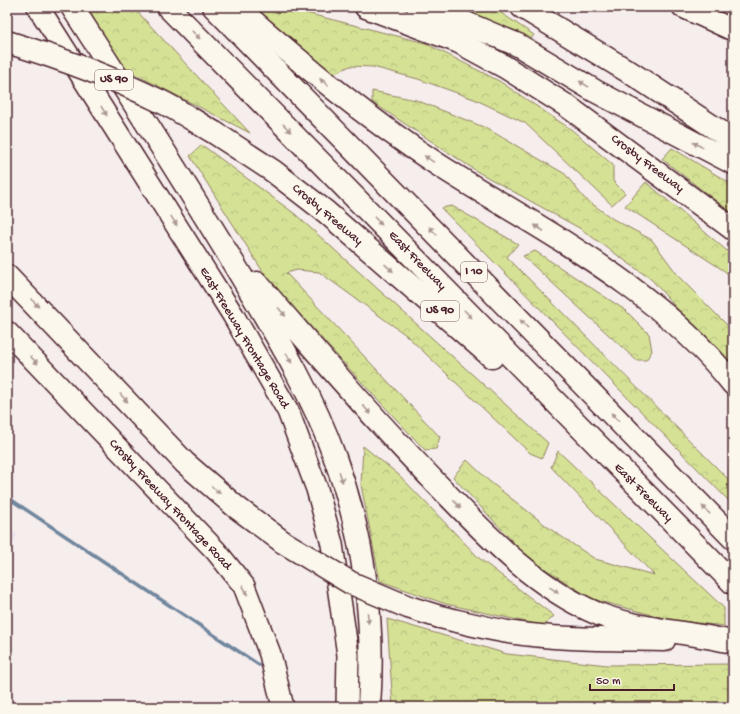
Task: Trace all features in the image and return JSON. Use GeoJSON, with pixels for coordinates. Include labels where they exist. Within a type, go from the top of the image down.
{"type":"FeatureCollection","features":[{"type":"Feature","properties":{"kind":"highway"},"geometry":{"type":"LineString","coordinates":[[72,7],[213,228],[310,397],[336,459],[353,516],[364,565],[372,664],[369,707]]}},
{"type":"Feature","properties":{"kind":"highway","name":"East Freeway"},"geometry":{"type":"LineString","coordinates":[[168,7],[733,583]]}},
{"type":"Feature","properties":{"kind":"highway","name":"I 10"},"geometry":{"type":"LineString","coordinates":[[214,7],[733,538]]}},
{"type":"Feature","properties":{"kind":"highway"},"geometry":{"type":"LineString","coordinates":[[236,7],[304,66],[384,128],[650,301],[696,343],[733,384]]}},
{"type":"Feature","properties":{"kind":"highway","name":"Crosby Freeway"},"geometry":{"type":"LineString","coordinates":[[366,7],[459,42],[505,67],[567,106],[634,154],[733,230]]}},
{"type":"Feature","properties":{"kind":"highway"},"geometry":{"type":"LineString","coordinates":[[418,7],[461,21],[518,45],[595,91],[733,163]]}},
{"type":"Feature","properties":{"kind":"highway"},"geometry":{"type":"LineString","coordinates":[[522,7],[631,73],[733,140]]}},
{"type":"Feature","properties":{"kind":"highway","name":"Crosby Freeway"},"geometry":{"type":"LineString","coordinates":[[7,42],[50,55],[108,78],[162,102],[215,133],[273,171],[326,212],[605,454]]}},
{"type":"Feature","properties":{"kind":"highway"},"geometry":{"type":"LineString","coordinates":[[213,228],[264,291],[387,432],[496,545],[556,593],[597,613],[657,630],[705,639]]}},
{"type":"Feature","properties":{"kind":"highway"},"geometry":{"type":"LineString","coordinates":[[7,276],[185,463],[236,507],[283,542],[351,583],[408,607],[440,617],[501,631],[540,636],[574,638],[705,639],[730,641]]}},
{"type":"Feature","properties":{"kind":"main road","name":"East Freeway Frontage Road"},"geometry":{"type":"LineString","coordinates":[[38,7],[233,315],[288,411],[317,489],[332,544],[348,655],[347,707]]}},
{"type":"Feature","properties":{"kind":"main road"},"geometry":{"type":"LineString","coordinates":[[684,7],[733,30]]}},
{"type":"Feature","properties":{"kind":"main road","name":"Crosby Freeway Frontage Road"},"geometry":{"type":"LineString","coordinates":[[7,332],[216,551],[244,586],[270,654],[283,707]]}},
{"type":"Feature","properties":{"kind":"shaded area"},"geometry":{"type":"Polygon","coordinates":[[[716,7],[733,7],[733,15],[716,7]]]}},
{"type":"Feature","properties":{"kind":"shaded area"},"geometry":{"type":"Polygon","coordinates":[[[7,528],[17,535],[7,550],[7,528]]]}},
{"type":"Feature","properties":{"kind":"green space"},"geometry":{"type":"Polygon","coordinates":[[[85,7],[133,7],[250,133],[123,68],[85,7]]]}},
{"type":"Feature","properties":{"kind":"green space"},"geometry":{"type":"Polygon","coordinates":[[[252,7],[282,7],[425,43],[499,81],[572,130],[613,165],[613,181],[625,193],[612,205],[525,123],[474,99],[418,79],[373,67],[350,66],[333,74],[252,7]]]}},
{"type":"Feature","properties":{"kind":"green space"},"geometry":{"type":"Polygon","coordinates":[[[444,7],[492,7],[534,35],[529,41],[444,7]]]}},
{"type":"Feature","properties":{"kind":"green space"},"geometry":{"type":"Polygon","coordinates":[[[372,91],[416,100],[486,128],[565,174],[584,198],[613,219],[652,240],[680,278],[733,331],[733,373],[652,280],[581,229],[478,172],[372,102],[372,91]]]}},
{"type":"Feature","properties":{"kind":"green space"},"geometry":{"type":"Polygon","coordinates":[[[202,145],[295,214],[548,443],[542,458],[530,453],[406,335],[319,272],[297,270],[286,273],[440,437],[436,449],[425,450],[339,358],[265,275],[190,156],[202,145]]]}},
{"type":"Feature","properties":{"kind":"green space"},"geometry":{"type":"Polygon","coordinates":[[[672,148],[733,185],[733,214],[662,159],[672,148]]]}},
{"type":"Feature","properties":{"kind":"green space"},"geometry":{"type":"Polygon","coordinates":[[[646,182],[733,256],[733,280],[726,272],[625,206],[646,182]]]}},
{"type":"Feature","properties":{"kind":"green space"},"geometry":{"type":"Polygon","coordinates":[[[452,206],[518,244],[507,257],[733,484],[733,505],[441,208],[452,206]]]}},
{"type":"Feature","properties":{"kind":"green space"},"geometry":{"type":"Polygon","coordinates":[[[535,251],[625,310],[649,334],[652,351],[646,360],[636,360],[523,256],[535,251]]]}},
{"type":"Feature","properties":{"kind":"green space"},"geometry":{"type":"Polygon","coordinates":[[[363,446],[399,475],[480,559],[554,616],[544,626],[446,604],[380,581],[361,485],[363,446]]]}},
{"type":"Feature","properties":{"kind":"green space"},"geometry":{"type":"Polygon","coordinates":[[[558,451],[724,608],[724,626],[671,620],[592,599],[528,558],[453,477],[467,460],[489,481],[553,531],[595,559],[654,575],[551,467],[558,451]]]}},
{"type":"Feature","properties":{"kind":"green space"},"geometry":{"type":"Polygon","coordinates":[[[387,619],[507,654],[607,665],[733,664],[733,707],[393,707],[387,619]]]}},
{"type":"Feature","properties":{"kind":"waterway"},"geometry":{"type":"LineString","coordinates":[[7,497],[259,665]]}}]}
